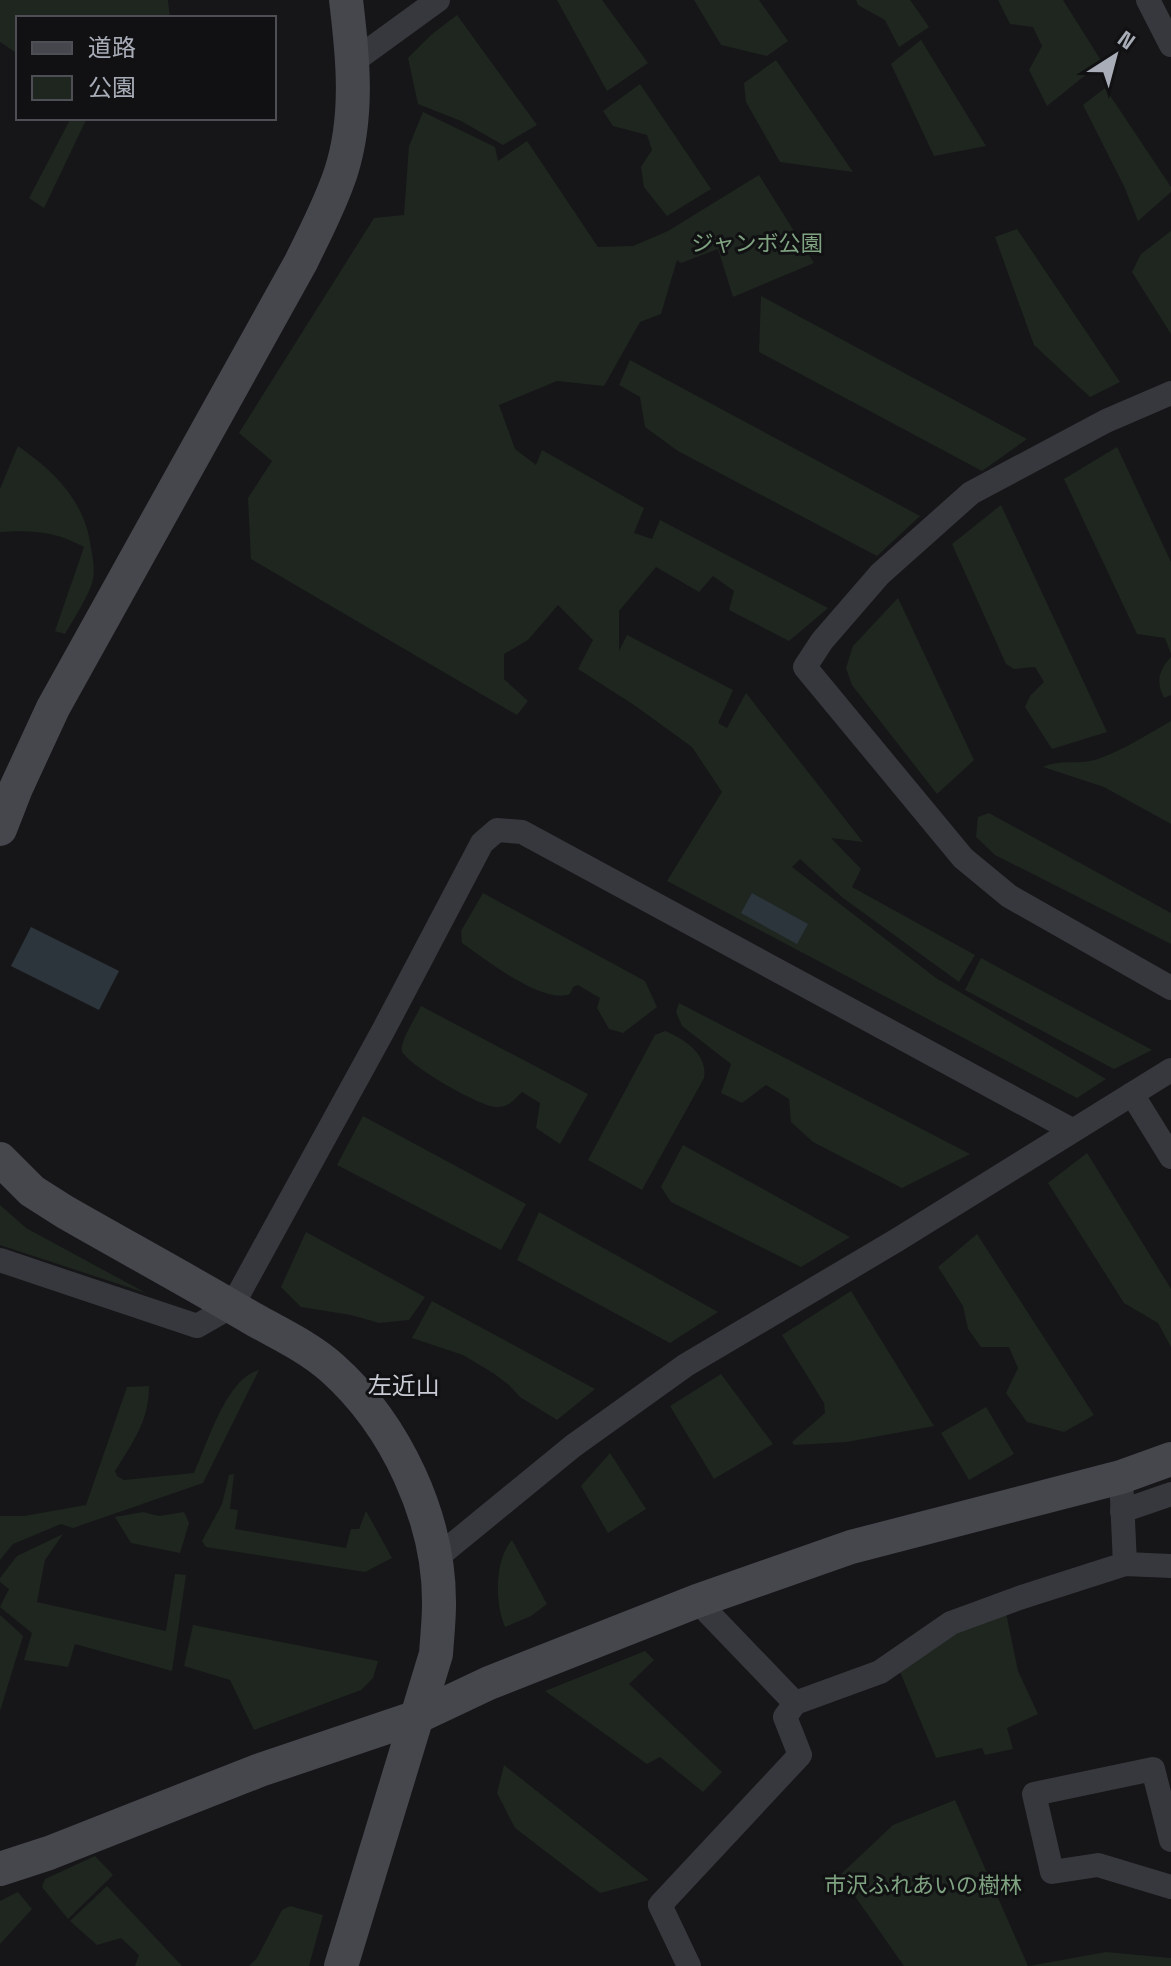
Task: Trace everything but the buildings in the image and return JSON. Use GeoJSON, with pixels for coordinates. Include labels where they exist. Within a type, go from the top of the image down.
{"type":"FeatureCollection","features":[{"type":"Feature","properties":{"kind":"street"},"geometry":{"type":"LineString","coordinates":[[0,829],[53,708],[301,262],[326,208],[347,146],[354,89],[354,61],[346,0]]}},
{"type":"Feature","properties":{"kind":"street"},"geometry":{"type":"LineString","coordinates":[[354,61],[438,0]]}},
{"type":"Feature","properties":{"kind":"street"},"geometry":{"type":"LineString","coordinates":[[1148,0],[1171,45]]}},
{"type":"Feature","properties":{"kind":"street"},"geometry":{"type":"LineString","coordinates":[[1171,393],[1106,421],[971,493],[880,574],[822,641],[805,667],[963,858],[1009,896],[1171,988]]}},
{"type":"Feature","properties":{"kind":"street"},"geometry":{"type":"LineString","coordinates":[[0,1260],[197,1326],[232,1306],[482,843],[497,830],[522,832],[1072,1130]]}},
{"type":"Feature","properties":{"kind":"street"},"geometry":{"type":"LineString","coordinates":[[435,1559],[573,1446],[686,1365],[897,1240],[1171,1070]]}},
{"type":"Feature","properties":{"kind":"street"},"geometry":{"type":"LineString","coordinates":[[1132,1094],[1171,1157]]}},
{"type":"Feature","properties":{"kind":"street"},"geometry":{"type":"LineString","coordinates":[[0,1159],[32,1191],[65,1212],[232,1306],[331,1367],[364,1402],[410,1475],[435,1559],[439,1604],[436,1654],[341,1966]]}},
{"type":"Feature","properties":{"kind":"street"},"geometry":{"type":"LineString","coordinates":[[2,1862],[49,1853],[260,1770],[417,1717],[489,1683],[697,1601],[851,1547],[1121,1477],[1171,1459]]}},
{"type":"Feature","properties":{"kind":"street"},"geometry":{"type":"LineString","coordinates":[[1121,1477],[1125,1564]]}},
{"type":"Feature","properties":{"kind":"street"},"geometry":{"type":"LineString","coordinates":[[1122,1511],[1171,1494]]}},
{"type":"Feature","properties":{"kind":"street"},"geometry":{"type":"LineString","coordinates":[[689,1966],[660,1905],[800,1755],[785,1717],[795,1703],[880,1672],[951,1623],[1019,1598],[1125,1564],[1171,1566]]}},
{"type":"Feature","properties":{"kind":"street"},"geometry":{"type":"LineString","coordinates":[[697,1601],[795,1703]]}},
{"type":"Feature","properties":{"kind":"street"},"geometry":{"type":"LineString","coordinates":[[1171,1838],[1153,1769],[1034,1794],[1052,1872],[1098,1865],[1171,1887]]}},
{"type":"Feature","properties":{"kind":"green space"},"geometry":{"type":"Polygon","coordinates":[[[0,0],[168,0],[170,16],[16,16],[16,53],[0,42],[0,0]]]}},
{"type":"Feature","properties":{"kind":"green space"},"geometry":{"type":"Polygon","coordinates":[[[557,0],[602,0],[648,63],[607,91],[557,0]]]}},
{"type":"Feature","properties":{"kind":"green space"},"geometry":{"type":"Polygon","coordinates":[[[694,0],[759,0],[788,41],[767,56],[721,45],[694,0]]]}},
{"type":"Feature","properties":{"kind":"green space"},"geometry":{"type":"Polygon","coordinates":[[[856,0],[910,0],[929,27],[899,47],[885,20],[858,5],[856,0]]]}},
{"type":"Feature","properties":{"kind":"green space"},"geometry":{"type":"Polygon","coordinates":[[[998,0],[1063,0],[1102,62],[1047,106],[1029,70],[1042,46],[1033,27],[1010,24],[998,0]]]}},
{"type":"Feature","properties":{"kind":"green space"},"geometry":{"type":"Polygon","coordinates":[[[457,15],[537,125],[503,145],[461,121],[418,104],[408,58],[457,15]]]}},
{"type":"Feature","properties":{"kind":"green space"},"geometry":{"type":"Polygon","coordinates":[[[921,40],[986,146],[934,156],[891,64],[921,40]]]}},
{"type":"Feature","properties":{"kind":"green space"},"geometry":{"type":"Polygon","coordinates":[[[776,60],[853,172],[780,162],[746,102],[744,83],[776,60]]]}},
{"type":"Feature","properties":{"kind":"green space"},"geometry":{"type":"Polygon","coordinates":[[[640,84],[711,189],[667,216],[644,187],[641,167],[652,150],[647,135],[613,126],[603,111],[640,84]]]}},
{"type":"Feature","properties":{"kind":"green space"},"geometry":{"type":"Polygon","coordinates":[[[1105,88],[1171,187],[1171,192],[1138,221],[1083,105],[1105,88]]]}},
{"type":"Feature","properties":{"kind":"green space","name":"ジャンボ公園"},"geometry":{"type":"Polygon","coordinates":[[[423,112],[495,147],[498,161],[527,141],[598,247],[633,246],[668,231],[759,175],[814,263],[733,297],[718,249],[681,263],[677,260],[661,314],[640,322],[604,386],[557,381],[499,405],[515,449],[536,465],[542,450],[644,508],[634,533],[652,539],[660,520],[828,608],[789,641],[729,610],[734,591],[713,576],[699,592],[656,567],[619,611],[619,651],[627,635],[733,690],[718,723],[727,728],[746,693],[863,842],[831,838],[861,869],[852,887],[975,955],[959,982],[843,898],[800,859],[792,867],[936,978],[1106,1079],[1077,1098],[667,881],[722,792],[692,747],[578,669],[593,640],[558,605],[528,640],[504,654],[504,679],[528,701],[517,715],[251,559],[248,498],[272,461],[239,433],[374,218],[404,215],[409,146],[423,112]]]}},
{"type":"Feature","properties":{"kind":"green space"},"geometry":{"type":"Polygon","coordinates":[[[70,120],[86,120],[44,208],[29,198],[70,120]]]}},
{"type":"Feature","properties":{"kind":"green space"},"geometry":{"type":"Polygon","coordinates":[[[1017,229],[1120,382],[1090,397],[1034,345],[995,237],[1017,229]]]}},
{"type":"Feature","properties":{"kind":"green space"},"geometry":{"type":"Polygon","coordinates":[[[1171,231],[1171,334],[1132,272],[1141,254],[1171,231]]]}},
{"type":"Feature","properties":{"kind":"green space"},"geometry":{"type":"Polygon","coordinates":[[[761,296],[1027,439],[982,471],[759,352],[761,296]]]}},
{"type":"Feature","properties":{"kind":"green space"},"geometry":{"type":"Polygon","coordinates":[[[630,360],[920,516],[877,556],[678,451],[645,427],[640,397],[619,385],[630,360]]]}},
{"type":"Feature","properties":{"kind":"green space"},"geometry":{"type":"Polygon","coordinates":[[[18,446],[44,466],[66,489],[88,531],[94,564],[93,579],[65,634],[55,631],[84,547],[43,533],[0,532],[0,489],[18,446]]]}},
{"type":"Feature","properties":{"kind":"green space"},"geometry":{"type":"Polygon","coordinates":[[[1117,447],[1171,562],[1171,654],[1165,638],[1137,634],[1064,479],[1117,447]]]}},
{"type":"Feature","properties":{"kind":"green space"},"geometry":{"type":"Polygon","coordinates":[[[1001,505],[1107,732],[1052,749],[1025,707],[1030,696],[1044,682],[1035,667],[1014,669],[1006,664],[952,544],[1001,505]]]}},
{"type":"Feature","properties":{"kind":"green space"},"geometry":{"type":"Polygon","coordinates":[[[898,598],[974,760],[937,794],[852,685],[846,668],[853,646],[898,598]]]}},
{"type":"Feature","properties":{"kind":"green space"},"geometry":{"type":"Polygon","coordinates":[[[1171,657],[1171,695],[1164,698],[1160,677],[1171,657]]]}},
{"type":"Feature","properties":{"kind":"green space"},"geometry":{"type":"Polygon","coordinates":[[[1171,721],[1171,824],[1104,787],[1043,767],[1098,759],[1171,721]]]}},
{"type":"Feature","properties":{"kind":"green space"},"geometry":{"type":"Polygon","coordinates":[[[989,813],[1171,913],[1171,944],[995,855],[976,837],[978,817],[989,813]]]}},
{"type":"Feature","properties":{"kind":"green space"},"geometry":{"type":"Polygon","coordinates":[[[483,893],[645,981],[657,1007],[623,1033],[609,1029],[597,1008],[600,998],[578,985],[573,987],[570,994],[559,996],[530,987],[499,969],[462,943],[461,931],[483,893]]]}},
{"type":"Feature","properties":{"kind":"green space"},"geometry":{"type":"Polygon","coordinates":[[[981,958],[1152,1050],[1114,1069],[965,990],[981,958]]]}},
{"type":"Feature","properties":{"kind":"green space"},"geometry":{"type":"Polygon","coordinates":[[[679,1003],[970,1154],[902,1188],[813,1142],[791,1122],[789,1099],[766,1085],[742,1103],[721,1093],[731,1064],[682,1026],[676,1012],[679,1003]]]}},
{"type":"Feature","properties":{"kind":"green space"},"geometry":{"type":"Polygon","coordinates":[[[421,1006],[588,1094],[560,1144],[536,1128],[540,1103],[522,1092],[505,1106],[489,1105],[446,1085],[407,1057],[402,1051],[403,1042],[421,1006]]]}},
{"type":"Feature","properties":{"kind":"green space"},"geometry":{"type":"Polygon","coordinates":[[[665,1031],[693,1048],[702,1062],[704,1078],[642,1190],[588,1160],[655,1035],[665,1031]]]}},
{"type":"Feature","properties":{"kind":"green space"},"geometry":{"type":"Polygon","coordinates":[[[363,1116],[526,1204],[501,1250],[337,1165],[363,1116]]]}},
{"type":"Feature","properties":{"kind":"green space"},"geometry":{"type":"Polygon","coordinates":[[[683,1145],[850,1237],[801,1267],[671,1202],[661,1187],[683,1145]]]}},
{"type":"Feature","properties":{"kind":"green space"},"geometry":{"type":"Polygon","coordinates":[[[1087,1153],[1171,1289],[1171,1347],[1158,1323],[1124,1303],[1048,1183],[1087,1153]]]}},
{"type":"Feature","properties":{"kind":"green space"},"geometry":{"type":"Polygon","coordinates":[[[0,1205],[26,1228],[146,1293],[0,1245],[0,1205]]]}},
{"type":"Feature","properties":{"kind":"green space"},"geometry":{"type":"Polygon","coordinates":[[[539,1212],[718,1312],[670,1343],[517,1260],[539,1212]]]}},
{"type":"Feature","properties":{"kind":"green space"},"geometry":{"type":"Polygon","coordinates":[[[306,1232],[425,1297],[409,1320],[379,1323],[301,1307],[281,1287],[306,1232]]]}},
{"type":"Feature","properties":{"kind":"green space"},"geometry":{"type":"Polygon","coordinates":[[[977,1234],[1094,1415],[1064,1432],[1027,1422],[1006,1393],[1018,1368],[1009,1347],[981,1347],[968,1329],[963,1306],[938,1267],[977,1234]]]}},
{"type":"Feature","properties":{"kind":"green space"},"geometry":{"type":"Polygon","coordinates":[[[851,1291],[934,1426],[847,1442],[794,1445],[792,1442],[825,1413],[824,1403],[782,1335],[851,1291]]]}},
{"type":"Feature","properties":{"kind":"green space"},"geometry":{"type":"Polygon","coordinates":[[[432,1301],[595,1389],[557,1420],[463,1355],[412,1338],[432,1301]]]}},
{"type":"Feature","properties":{"kind":"green space"},"geometry":{"type":"Polygon","coordinates":[[[259,1370],[203,1483],[73,1528],[61,1524],[13,1544],[0,1560],[0,1516],[24,1516],[86,1505],[127,1387],[149,1386],[148,1399],[139,1431],[115,1471],[117,1476],[124,1480],[194,1473],[227,1399],[247,1376],[259,1370]]]}},
{"type":"Feature","properties":{"kind":"green space"},"geometry":{"type":"Polygon","coordinates":[[[721,1374],[773,1444],[714,1479],[670,1406],[721,1374]]]}},
{"type":"Feature","properties":{"kind":"green space"},"geometry":{"type":"Polygon","coordinates":[[[986,1407],[1014,1454],[969,1480],[941,1433],[986,1407]]]}},
{"type":"Feature","properties":{"kind":"green space"},"geometry":{"type":"Polygon","coordinates":[[[610,1453],[646,1509],[608,1533],[581,1486],[610,1453]]]}},
{"type":"Feature","properties":{"kind":"green space"},"geometry":{"type":"Polygon","coordinates":[[[234,1474],[230,1509],[238,1510],[235,1529],[346,1548],[351,1529],[359,1529],[366,1511],[392,1558],[365,1572],[206,1547],[202,1541],[222,1504],[229,1475],[234,1474]]]}},
{"type":"Feature","properties":{"kind":"green space"},"geometry":{"type":"Polygon","coordinates":[[[143,1512],[159,1516],[184,1512],[189,1523],[180,1553],[131,1543],[115,1517],[143,1512]]]}},
{"type":"Feature","properties":{"kind":"green space"},"geometry":{"type":"Polygon","coordinates":[[[63,1534],[45,1560],[37,1602],[166,1631],[175,1574],[186,1575],[172,1671],[75,1644],[68,1667],[24,1660],[32,1633],[0,1607],[9,1589],[0,1582],[0,1578],[17,1556],[63,1534]]]}},
{"type":"Feature","properties":{"kind":"green space"},"geometry":{"type":"Polygon","coordinates":[[[512,1540],[547,1604],[531,1616],[505,1627],[499,1607],[498,1582],[502,1559],[512,1540]]]}},
{"type":"Feature","properties":{"kind":"green space"},"geometry":{"type":"Polygon","coordinates":[[[1005,1608],[1018,1671],[1038,1714],[1007,1728],[1013,1749],[985,1755],[982,1748],[936,1758],[900,1672],[956,1628],[1005,1608]]]}},
{"type":"Feature","properties":{"kind":"green space"},"geometry":{"type":"Polygon","coordinates":[[[0,1615],[23,1636],[0,1711],[0,1615]]]}},
{"type":"Feature","properties":{"kind":"green space"},"geometry":{"type":"Polygon","coordinates":[[[193,1625],[378,1661],[373,1678],[361,1690],[254,1730],[230,1680],[184,1666],[193,1625]]]}},
{"type":"Feature","properties":{"kind":"green space"},"geometry":{"type":"Polygon","coordinates":[[[645,1651],[654,1660],[629,1684],[722,1772],[703,1792],[660,1757],[647,1764],[545,1691],[645,1651]]]}},
{"type":"Feature","properties":{"kind":"green space"},"geometry":{"type":"Polygon","coordinates":[[[504,1765],[649,1880],[600,1893],[515,1828],[497,1793],[504,1765]]]}},
{"type":"Feature","properties":{"kind":"green space","name":"市沢ふれあいの樹林"},"geometry":{"type":"Polygon","coordinates":[[[955,1800],[1028,1966],[904,1966],[840,1875],[893,1825],[955,1800]]]}},
{"type":"Feature","properties":{"kind":"green space"},"geometry":{"type":"Polygon","coordinates":[[[95,1856],[113,1875],[68,1919],[42,1887],[45,1879],[95,1856]]]}},
{"type":"Feature","properties":{"kind":"green space"},"geometry":{"type":"Polygon","coordinates":[[[107,1886],[182,1966],[135,1966],[139,1955],[121,1938],[97,1945],[70,1921],[107,1886]]]}},
{"type":"Feature","properties":{"kind":"green space"},"geometry":{"type":"Polygon","coordinates":[[[18,1892],[32,1909],[0,1944],[0,1901],[18,1892]]]}},
{"type":"Feature","properties":{"kind":"green space"},"geometry":{"type":"Polygon","coordinates":[[[290,1906],[323,1915],[309,1966],[249,1966],[257,1958],[282,1910],[290,1906]]]}},
{"type":"Feature","properties":{"kind":"green space"},"geometry":{"type":"Polygon","coordinates":[[[1106,1952],[1171,1958],[1171,1966],[1029,1966],[1106,1952]]]}},
{"type":"Feature","properties":{"kind":"shaded area"},"geometry":{"type":"Polygon","coordinates":[[[752,893],[808,924],[797,944],[741,913],[752,893]]]}},
{"type":"Feature","properties":{"kind":"shaded area"},"geometry":{"type":"Polygon","coordinates":[[[31,927],[119,971],[99,1010],[11,966],[31,927]]]}},
{"type":"Feature","properties":{"kind":"district","name":"左近山"},"geometry":{"type":"Point","coordinates":[404,1386]}}]}
